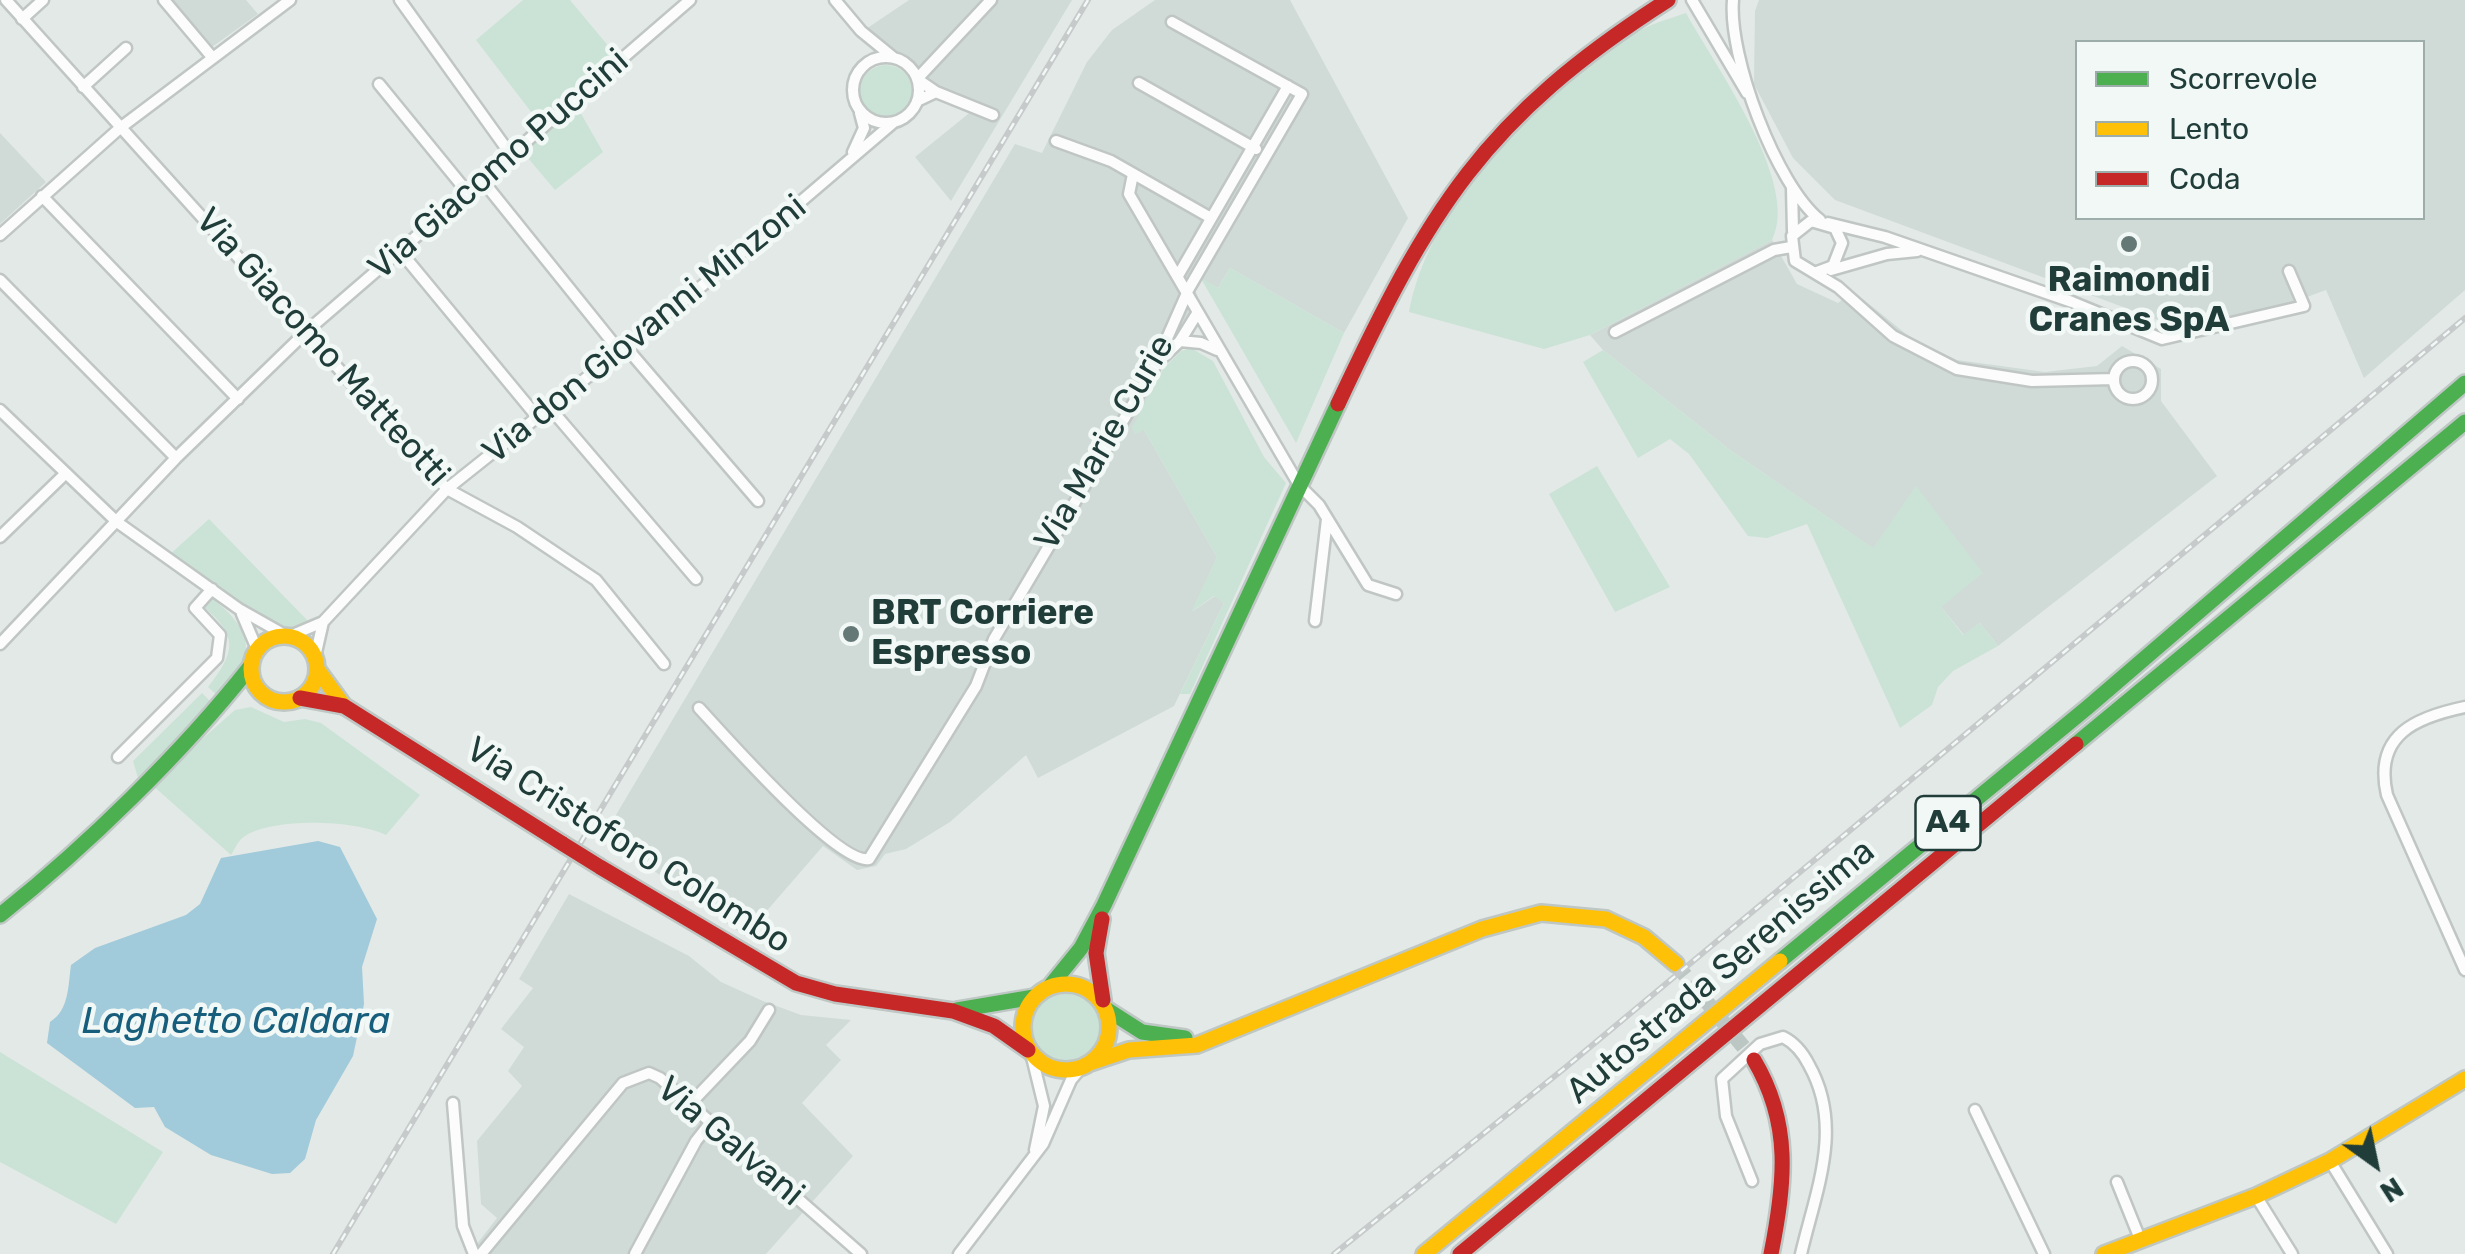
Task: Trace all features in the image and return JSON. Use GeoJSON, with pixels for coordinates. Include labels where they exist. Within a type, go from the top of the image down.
{"type":"FeatureCollection","features":[{"type":"Feature","properties":{"kind":"main road"},"geometry":{"type":"LineString","coordinates":[[1668,0],[1557,75],[1505,121],[1464,170],[1404,264],[1104,905],[1082,948],[1051,986],[1034,997],[1022,1022],[1030,1052],[1054,1069],[1086,1065],[1128,1050],[1209,1040],[1482,930],[1541,913],[1606,919],[1644,937],[1676,964]]}},
{"type":"Feature","properties":{"kind":"main road","name":"Autostrada Serenissima"},"geometry":{"type":"LineString","coordinates":[[1424,1254],[2088,708],[2465,383]]}},
{"type":"Feature","properties":{"kind":"main road","name":"Autostrada Serenissima"},"geometry":{"type":"LineString","coordinates":[[1460,1254],[2465,422]]}},
{"type":"Feature","properties":{"kind":"main road"},"geometry":{"type":"LineString","coordinates":[[0,914],[34,888],[213,714],[250,667],[257,648],[287,636],[309,647],[316,663],[312,686],[300,698],[278,702],[266,697],[254,684],[250,667]]}},
{"type":"Feature","properties":{"kind":"main road","name":"Via Cristoforo Colombo"},"geometry":{"type":"LineString","coordinates":[[316,663],[344,706]]}},
{"type":"Feature","properties":{"kind":"main road"},"geometry":{"type":"LineString","coordinates":[[213,714],[234,700],[266,697]]}},
{"type":"Feature","properties":{"kind":"main road","name":"Via Cristoforo Colombo"},"geometry":{"type":"LineString","coordinates":[[300,698],[344,706],[563,844],[796,983],[834,994],[954,1011],[994,1026],[1030,1052]]}},
{"type":"Feature","properties":{"kind":"main road"},"geometry":{"type":"LineString","coordinates":[[1086,1065],[1108,1039],[1096,953],[1104,905]]}},
{"type":"Feature","properties":{"kind":"main road"},"geometry":{"type":"LineString","coordinates":[[1051,986],[1081,985],[1142,1032],[1209,1040]]}},
{"type":"Feature","properties":{"kind":"main road","name":"Via Cristoforo Colombo"},"geometry":{"type":"LineString","coordinates":[[954,1011],[1034,997]]}},
{"type":"Feature","properties":{"kind":"main road"},"geometry":{"type":"LineString","coordinates":[[1754,1060],[1782,1111],[1788,1150],[1770,1254]]}},
{"type":"Feature","properties":{"kind":"main road"},"geometry":{"type":"LineString","coordinates":[[2104,1254],[2256,1196],[2330,1162],[2465,1079]]}},
{"type":"Feature","properties":{"kind":"street","name":"Via Giacomo Matteotti"},"geometry":{"type":"LineString","coordinates":[[6,0],[448,489],[596,580],[664,664]]}},
{"type":"Feature","properties":{"kind":"street"},"geometry":{"type":"LineString","coordinates":[[22,19],[43,0]]}},
{"type":"Feature","properties":{"kind":"street"},"geometry":{"type":"LineString","coordinates":[[164,0],[212,57]]}},
{"type":"Feature","properties":{"kind":"street"},"geometry":{"type":"LineString","coordinates":[[0,235],[120,128],[290,0]]}},
{"type":"Feature","properties":{"kind":"street"},"geometry":{"type":"LineString","coordinates":[[400,0],[510,155]]}},
{"type":"Feature","properties":{"kind":"street","name":"Via Giacomo Puccini"},"geometry":{"type":"LineString","coordinates":[[0,644],[176,458],[308,330],[690,0]]}},
{"type":"Feature","properties":{"kind":"street"},"geometry":{"type":"LineString","coordinates":[[835,0],[860,32],[936,92],[993,115]]}},
{"type":"Feature","properties":{"kind":"street"},"geometry":{"type":"LineString","coordinates":[[918,101],[917,78],[991,0]]}},
{"type":"Feature","properties":{"kind":"street"},"geometry":{"type":"LineString","coordinates":[[1692,0],[1756,106]]}},
{"type":"Feature","properties":{"kind":"street"},"geometry":{"type":"LineString","coordinates":[[1732,0],[1739,55],[1756,106],[1788,178],[1794,202],[1791,242],[1801,267],[1821,272],[1894,336],[1957,368],[2009,380],[2114,379]]}},
{"type":"Feature","properties":{"kind":"street"},"geometry":{"type":"LineString","coordinates":[[1172,22],[1288,86],[1179,274]]}},
{"type":"Feature","properties":{"kind":"street"},"geometry":{"type":"LineString","coordinates":[[860,32],[867,53],[853,87],[858,108],[872,120],[894,122],[906,117],[918,101],[936,92]]}},
{"type":"Feature","properties":{"kind":"street"},"geometry":{"type":"LineString","coordinates":[[83,87],[126,48]]}},
{"type":"Feature","properties":{"kind":"street"},"geometry":{"type":"LineString","coordinates":[[861,69],[878,58],[894,58]]}},
{"type":"Feature","properties":{"kind":"street"},"geometry":{"type":"LineString","coordinates":[[1139,83],[1266,155]]}},
{"type":"Feature","properties":{"kind":"street"},"geometry":{"type":"LineString","coordinates":[[379,84],[468,193]]}},
{"type":"Feature","properties":{"kind":"street","name":"Via Marie Curie"},"geometry":{"type":"LineString","coordinates":[[699,708],[823,834],[853,857],[868,860],[976,686],[1006,617],[1152,370],[1188,291],[1302,94],[1288,86]]}},
{"type":"Feature","properties":{"kind":"street","name":"Via don Giovanni Minzoni"},"geometry":{"type":"LineString","coordinates":[[840,168],[863,137],[858,108]]}},
{"type":"Feature","properties":{"kind":"street","name":"Via don Giovanni Minzoni"},"geometry":{"type":"LineString","coordinates":[[323,622],[448,489],[894,122]]}},
{"type":"Feature","properties":{"kind":"street"},"geometry":{"type":"LineString","coordinates":[[1056,140],[1133,174],[1223,230]]}},
{"type":"Feature","properties":{"kind":"street"},"geometry":{"type":"LineString","coordinates":[[1133,174],[1130,194],[1299,485],[1327,519],[1368,584],[1396,594]]}},
{"type":"Feature","properties":{"kind":"street"},"geometry":{"type":"LineString","coordinates":[[1788,178],[1842,243],[1838,264],[1843,290]]}},
{"type":"Feature","properties":{"kind":"street"},"geometry":{"type":"LineString","coordinates":[[482,180],[621,347],[758,501]]}},
{"type":"Feature","properties":{"kind":"street"},"geometry":{"type":"LineString","coordinates":[[42,196],[238,399]]}},
{"type":"Feature","properties":{"kind":"street"},"geometry":{"type":"LineString","coordinates":[[1615,332],[1791,242],[1803,224],[1824,222],[1930,253],[2112,317],[2162,340],[2304,306],[2288,271]]}},
{"type":"Feature","properties":{"kind":"street"},"geometry":{"type":"LineString","coordinates":[[400,251],[538,418]]}},
{"type":"Feature","properties":{"kind":"street"},"geometry":{"type":"LineString","coordinates":[[1821,272],[1838,264],[1854,264],[1898,252],[1930,253]]}},
{"type":"Feature","properties":{"kind":"street"},"geometry":{"type":"LineString","coordinates":[[1843,290],[1843,274],[1854,264]]}},
{"type":"Feature","properties":{"kind":"street"},"geometry":{"type":"LineString","coordinates":[[0,280],[176,458]]}},
{"type":"Feature","properties":{"kind":"street"},"geometry":{"type":"LineString","coordinates":[[1152,370],[1180,342],[1198,312]]}},
{"type":"Feature","properties":{"kind":"street"},"geometry":{"type":"LineString","coordinates":[[1180,342],[1201,342],[1221,352]]}},
{"type":"Feature","properties":{"kind":"street"},"geometry":{"type":"LineString","coordinates":[[550,408],[696,579]]}},
{"type":"Feature","properties":{"kind":"street"},"geometry":{"type":"LineString","coordinates":[[0,410],[118,522],[239,609],[287,636],[323,622]]}},
{"type":"Feature","properties":{"kind":"street"},"geometry":{"type":"LineString","coordinates":[[0,537],[65,474]]}},
{"type":"Feature","properties":{"kind":"street"},"geometry":{"type":"LineString","coordinates":[[1315,620],[1327,519]]}},
{"type":"Feature","properties":{"kind":"street"},"geometry":{"type":"LineString","coordinates":[[118,757],[217,658],[220,635],[195,608],[212,589]]}},
{"type":"Feature","properties":{"kind":"street"},"geometry":{"type":"LineString","coordinates":[[239,609],[257,648]]}},
{"type":"Feature","properties":{"kind":"street"},"geometry":{"type":"LineString","coordinates":[[316,663],[323,622]]}},
{"type":"Feature","properties":{"kind":"street"},"geometry":{"type":"LineString","coordinates":[[2465,707],[2424,716],[2404,729],[2389,754],[2384,782],[2465,970]]}},
{"type":"Feature","properties":{"kind":"street"},"geometry":{"type":"LineString","coordinates":[[690,1104],[750,1041],[768,1010]]}},
{"type":"Feature","properties":{"kind":"street"},"geometry":{"type":"LineString","coordinates":[[1752,1181],[1726,1116],[1722,1079],[1760,1044],[1783,1037],[1798,1048],[1812,1071],[1828,1122],[1828,1145],[1800,1254]]}},
{"type":"Feature","properties":{"kind":"street"},"geometry":{"type":"LineString","coordinates":[[1028,1165],[1042,1125],[1044,1106],[1030,1052]]}},
{"type":"Feature","properties":{"kind":"street"},"geometry":{"type":"LineString","coordinates":[[960,1254],[1052,1130],[1071,1080],[1086,1065]]}},
{"type":"Feature","properties":{"kind":"street","name":"Via Galvani"},"geometry":{"type":"LineString","coordinates":[[481,1254],[623,1084],[644,1074],[655,1074],[861,1254]]}},
{"type":"Feature","properties":{"kind":"street"},"geometry":{"type":"LineString","coordinates":[[453,1103],[462,1226],[474,1254]]}},
{"type":"Feature","properties":{"kind":"street"},"geometry":{"type":"LineString","coordinates":[[1975,1110],[2044,1254]]}},
{"type":"Feature","properties":{"kind":"street"},"geometry":{"type":"LineString","coordinates":[[635,1254],[696,1142],[711,1122]]}},
{"type":"Feature","properties":{"kind":"street"},"geometry":{"type":"LineString","coordinates":[[2330,1162],[2388,1254]]}},
{"type":"Feature","properties":{"kind":"street"},"geometry":{"type":"LineString","coordinates":[[2117,1182],[2140,1239]]}},
{"type":"Feature","properties":{"kind":"street"},"geometry":{"type":"LineString","coordinates":[[2256,1196],[2292,1254]]}},
{"type":"Feature","properties":{"kind":"shaded area"},"geometry":{"type":"Polygon","coordinates":[[[172,0],[246,0],[258,14],[212,47],[172,0]]]}},
{"type":"Feature","properties":{"kind":"shaded area"},"geometry":{"type":"Polygon","coordinates":[[[909,0],[1072,0],[951,201],[915,157],[978,106],[922,78],[915,65],[866,29],[909,0]]]}},
{"type":"Feature","properties":{"kind":"shaded area"},"geometry":{"type":"Polygon","coordinates":[[[1155,0],[1290,0],[1408,218],[1344,333],[1230,268],[1218,288],[1199,278],[1195,289],[1199,301],[1154,383],[1155,392],[1132,428],[1144,430],[1217,557],[1193,611],[1215,596],[1224,603],[1174,706],[1038,778],[1026,755],[950,822],[906,849],[885,854],[876,866],[857,870],[823,846],[745,936],[604,835],[1015,144],[1042,153],[1087,62],[1112,30],[1155,0]]]}},
{"type":"Feature","properties":{"kind":"shaded area"},"geometry":{"type":"Polygon","coordinates":[[[1759,0],[2465,0],[2465,290],[2364,378],[2326,290],[2201,336],[1835,200],[1793,158],[1754,84],[1755,11],[1759,0]]]}},
{"type":"Feature","properties":{"kind":"shaded area"},"geometry":{"type":"Polygon","coordinates":[[[0,133],[46,182],[0,224],[0,133]]]}},
{"type":"Feature","properties":{"kind":"shaded area"},"geometry":{"type":"Polygon","coordinates":[[[1772,240],[1797,284],[1838,303],[1853,291],[1911,338],[1957,360],[2045,372],[2097,366],[2122,346],[2161,369],[2161,401],[2217,476],[1998,646],[1980,623],[1964,635],[1941,607],[1916,487],[1874,549],[1730,450],[1603,350],[1590,335],[1772,240]]]}},
{"type":"Feature","properties":{"kind":"shaded area"},"geometry":{"type":"Polygon","coordinates":[[[569,894],[689,956],[721,982],[763,1001],[801,1015],[851,1020],[826,1045],[841,1060],[802,1103],[853,1156],[766,1254],[469,1254],[497,1218],[481,1204],[477,1141],[522,1086],[508,1071],[524,1047],[501,1029],[533,988],[519,979],[569,894]]]}},
{"type":"Feature","properties":{"kind":"green space"},"geometry":{"type":"Polygon","coordinates":[[[523,0],[570,0],[615,54],[538,121],[476,40],[523,0]]]}},
{"type":"Feature","properties":{"kind":"green space"},"geometry":{"type":"Polygon","coordinates":[[[1686,13],[1734,93],[1765,158],[1775,188],[1778,216],[1772,240],[1590,335],[1544,349],[1409,312],[1419,274],[1435,238],[1456,204],[1508,140],[1568,84],[1626,39],[1686,13]]]}},
{"type":"Feature","properties":{"kind":"green space"},"geometry":{"type":"Polygon","coordinates":[[[886,65],[905,72],[912,91],[905,110],[886,117],[867,110],[860,91],[867,72],[886,65]]]}},
{"type":"Feature","properties":{"kind":"green space"},"geometry":{"type":"Polygon","coordinates":[[[576,105],[603,152],[555,190],[522,151],[576,105]]]}},
{"type":"Feature","properties":{"kind":"green space"},"geometry":{"type":"Polygon","coordinates":[[[1230,268],[1344,333],[1296,443],[1200,277],[1218,288],[1230,268]]]}},
{"type":"Feature","properties":{"kind":"green space"},"geometry":{"type":"Polygon","coordinates":[[[1191,348],[1213,361],[1264,457],[1286,483],[1190,694],[1180,694],[1224,603],[1214,596],[1191,612],[1217,557],[1144,430],[1135,434],[1132,428],[1163,369],[1181,351],[1191,348]]]}},
{"type":"Feature","properties":{"kind":"green space"},"geometry":{"type":"Polygon","coordinates":[[[1603,350],[1730,450],[1873,548],[1916,486],[1983,573],[1941,607],[1963,635],[1980,623],[1998,646],[1953,671],[1938,687],[1932,705],[1900,728],[1807,524],[1767,538],[1748,536],[1689,454],[1670,439],[1638,458],[1583,362],[1603,350]]]}},
{"type":"Feature","properties":{"kind":"green space"},"geometry":{"type":"Polygon","coordinates":[[[1597,466],[1670,587],[1615,612],[1549,494],[1597,466]]]}},
{"type":"Feature","properties":{"kind":"green space"},"geometry":{"type":"Polygon","coordinates":[[[209,519],[309,625],[297,632],[267,625],[168,556],[209,519]]]}},
{"type":"Feature","properties":{"kind":"green space"},"geometry":{"type":"Polygon","coordinates":[[[212,598],[237,622],[246,645],[240,669],[220,698],[208,687],[224,664],[229,645],[223,627],[204,607],[212,598]]]}},
{"type":"Feature","properties":{"kind":"green space"},"geometry":{"type":"Polygon","coordinates":[[[202,693],[213,704],[138,778],[133,761],[202,693]]]}},
{"type":"Feature","properties":{"kind":"green space"},"geometry":{"type":"Polygon","coordinates":[[[251,707],[284,722],[305,719],[321,723],[420,795],[386,835],[355,826],[295,823],[245,836],[231,855],[151,784],[235,710],[251,707]]]}},
{"type":"Feature","properties":{"kind":"green space"},"geometry":{"type":"Polygon","coordinates":[[[1065,990],[1091,1001],[1102,1027],[1091,1053],[1065,1064],[1039,1053],[1028,1027],[1039,1001],[1065,990]]]}},
{"type":"Feature","properties":{"kind":"green space"},"geometry":{"type":"Polygon","coordinates":[[[0,1052],[163,1152],[116,1224],[0,1162],[0,1052]]]}},
{"type":"Feature","properties":{"kind":"water","name":"Laghetto Caldara"},"geometry":{"type":"Polygon","coordinates":[[[318,841],[340,847],[377,919],[362,967],[364,1004],[353,1056],[316,1120],[305,1159],[290,1173],[272,1174],[211,1155],[165,1127],[154,1107],[135,1108],[47,1043],[50,1022],[61,1011],[66,997],[71,965],[95,948],[186,915],[200,904],[221,858],[318,841]]]}},
{"type":"Feature","properties":{"kind":"tunnel"},"geometry":{"type":"LineString","coordinates":[[1676,964],[1754,1060]]}},
{"type":"Feature","properties":{"kind":"railway"},"geometry":{"type":"LineString","coordinates":[[333,1254],[1088,0]]}},
{"type":"Feature","properties":{"kind":"railway"},"geometry":{"type":"LineString","coordinates":[[1334,1254],[1566,1067],[2465,318]]}},
{"type":"Feature","properties":{"kind":"traffic: fast"},"geometry":{"type":"LineString","coordinates":[[1780,961],[2088,707],[2465,383]]}},
{"type":"Feature","properties":{"kind":"traffic: fast"},"geometry":{"type":"LineString","coordinates":[[1051,985],[1081,948],[1104,905],[1338,404]]}},
{"type":"Feature","properties":{"kind":"traffic: fast"},"geometry":{"type":"LineString","coordinates":[[2076,744],[2465,422]]}},
{"type":"Feature","properties":{"kind":"traffic: fast"},"geometry":{"type":"LineString","coordinates":[[0,915],[132,798],[250,667]]}},
{"type":"Feature","properties":{"kind":"traffic: fast"},"geometry":{"type":"LineString","coordinates":[[957,1010],[1034,997]]}},
{"type":"Feature","properties":{"kind":"traffic: fast"},"geometry":{"type":"LineString","coordinates":[[1106,1009],[1142,1032],[1185,1038]]}},
{"type":"Feature","properties":{"kind":"traffic: slow"},"geometry":{"type":"LineString","coordinates":[[284,636],[297,638],[307,646],[315,656],[317,669],[315,682],[307,692],[297,700],[284,702],[271,700],[261,692],[253,682],[251,669],[253,656],[261,646],[271,638],[284,636]]}},
{"type":"Feature","properties":{"kind":"traffic: slow"},"geometry":{"type":"LineString","coordinates":[[317,669],[344,706]]}},
{"type":"Feature","properties":{"kind":"traffic: slow"},"geometry":{"type":"LineString","coordinates":[[1090,1063],[1129,1050],[1197,1045],[1482,929],[1541,913],[1606,919],[1644,937],[1676,964]]}},
{"type":"Feature","properties":{"kind":"traffic: slow"},"geometry":{"type":"LineString","coordinates":[[1424,1254],[1780,961]]}},
{"type":"Feature","properties":{"kind":"traffic: slow"},"geometry":{"type":"LineString","coordinates":[[1058,984],[1074,984],[1097,996],[1106,1010],[1109,1027],[1106,1044],[1097,1058],[1074,1070],[1058,1070],[1042,1063],[1030,1051],[1023,1035],[1023,1019],[1030,1003],[1042,991],[1058,984]]}},
{"type":"Feature","properties":{"kind":"traffic: slow"},"geometry":{"type":"LineString","coordinates":[[2104,1254],[2256,1196],[2330,1161],[2465,1079]]}},
{"type":"Feature","properties":{"kind":"traffic: jam"},"geometry":{"type":"LineString","coordinates":[[1338,404],[1402,276],[1468,174],[1506,129],[1551,86],[1604,43],[1668,0]]}},
{"type":"Feature","properties":{"kind":"traffic: jam"},"geometry":{"type":"LineString","coordinates":[[300,698],[344,706],[563,844]]}},
{"type":"Feature","properties":{"kind":"traffic: jam"},"geometry":{"type":"LineString","coordinates":[[1460,1254],[2076,744]]}},
{"type":"Feature","properties":{"kind":"traffic: jam"},"geometry":{"type":"LineString","coordinates":[[563,844],[600,867]]}},
{"type":"Feature","properties":{"kind":"traffic: jam"},"geometry":{"type":"LineString","coordinates":[[600,867],[796,983],[835,994],[953,1011],[994,1026],[1028,1050]]}},
{"type":"Feature","properties":{"kind":"traffic: jam"},"geometry":{"type":"LineString","coordinates":[[1102,919],[1096,953],[1103,1000]]}},
{"type":"Feature","properties":{"kind":"traffic: jam"},"geometry":{"type":"LineString","coordinates":[[1754,1060],[1775,1107],[1780,1131],[1782,1178],[1771,1254]]}},
{"type":"Feature","properties":{"kind":"place","name":"Raimondi Cranes SpA"},"geometry":{"type":"Point","coordinates":[2129,244]}},
{"type":"Feature","properties":{"kind":"place","name":"BRT Corriere Espresso"},"geometry":{"type":"Point","coordinates":[851,634]}}]}
